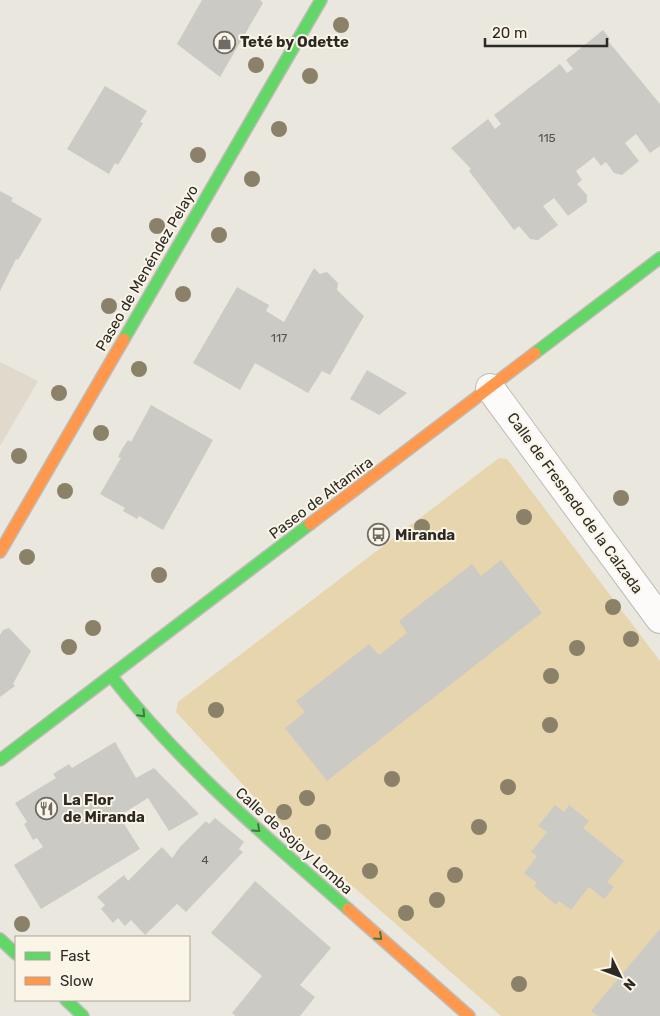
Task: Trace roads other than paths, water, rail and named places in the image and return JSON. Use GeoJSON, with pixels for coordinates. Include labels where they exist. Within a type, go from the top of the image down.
{"type":"FeatureCollection","features":[{"type":"Feature","properties":{"kind":"street","name":"Paseo de Menéndez Pelayo"},"geometry":{"type":"LineString","coordinates":[[0,552],[321,0]]}},
{"type":"Feature","properties":{"kind":"street","name":"Paseo de Altamira"},"geometry":{"type":"LineString","coordinates":[[0,760],[660,258]]}},
{"type":"Feature","properties":{"kind":"street","name":"Calle de Fresnedo de la Calzada"},"geometry":{"type":"LineString","coordinates":[[490,388],[660,618]]}},
{"type":"Feature","properties":{"kind":"street","name":"Calle de Sojo y Lomba"},"geometry":{"type":"LineString","coordinates":[[112,676],[136,708],[229,804],[469,1016]]}},
{"type":"Feature","properties":{"kind":"street"},"geometry":{"type":"LineString","coordinates":[[0,939],[15,953]]}},
{"type":"Feature","properties":{"kind":"street"},"geometry":{"type":"LineString","coordinates":[[67,1001],[83,1016]]}},
{"type":"Feature","properties":{"kind":"place","name":"Teté by Odette"},"geometry":{"type":"Point","coordinates":[224,42]}},
{"type":"Feature","properties":{"kind":"place","name":"Miranda"},"geometry":{"type":"Point","coordinates":[379,535]}},
{"type":"Feature","properties":{"kind":"place","name":"La Flor de Miranda"},"geometry":{"type":"Point","coordinates":[47,809]}}]}
